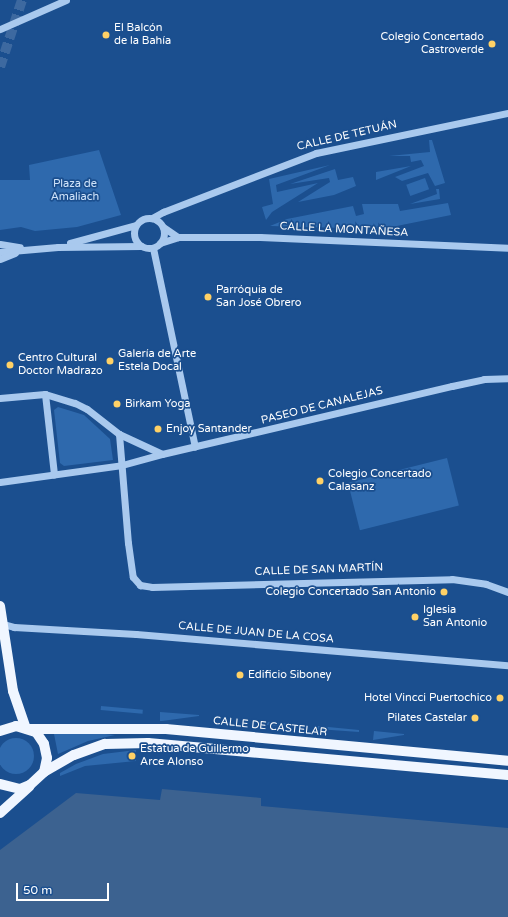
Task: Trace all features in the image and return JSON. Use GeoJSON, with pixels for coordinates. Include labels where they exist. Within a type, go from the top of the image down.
{"type":"FeatureCollection","features":[{"type":"Feature","properties":{"kind":"main road"},"geometry":{"type":"LineString","coordinates":[[0,606],[1,624],[12,691],[28,728],[44,744],[47,758],[44,772]]}},
{"type":"Feature","properties":{"kind":"main road","name":"CALLE DE CASTELAR"},"geometry":{"type":"LineString","coordinates":[[0,731],[6,728],[166,729],[508,761]]}},
{"type":"Feature","properties":{"kind":"main road"},"geometry":{"type":"LineString","coordinates":[[0,813],[44,772],[74,755],[105,744],[148,743],[508,775]]}},
{"type":"Feature","properties":{"kind":"main road"},"geometry":{"type":"LineString","coordinates":[[0,784],[20,789],[30,785]]}},
{"type":"Feature","properties":{"kind":"street"},"geometry":{"type":"LineString","coordinates":[[0,29],[66,0]]}},
{"type":"Feature","properties":{"kind":"street","name":"CALLE DE TETUÁN"},"geometry":{"type":"LineString","coordinates":[[152,218],[163,212],[316,153],[508,113]]}},
{"type":"Feature","properties":{"kind":"street"},"geometry":{"type":"LineString","coordinates":[[58,247],[136,225],[146,218],[152,218],[178,237]]}},
{"type":"Feature","properties":{"kind":"street"},"geometry":{"type":"LineString","coordinates":[[136,225],[133,232],[135,240],[141,246]]}},
{"type":"Feature","properties":{"kind":"street"},"geometry":{"type":"LineString","coordinates":[[0,252],[28,248],[58,247],[141,246],[153,248],[160,243],[164,236],[163,227]]}},
{"type":"Feature","properties":{"kind":"street","name":"CALLE LA MONTAÑESA"},"geometry":{"type":"LineString","coordinates":[[160,243],[178,237],[260,237],[508,248]]}},
{"type":"Feature","properties":{"kind":"street"},"geometry":{"type":"LineString","coordinates":[[0,244],[28,248]]}},
{"type":"Feature","properties":{"kind":"street"},"geometry":{"type":"LineString","coordinates":[[0,259],[28,248]]}},
{"type":"Feature","properties":{"kind":"street"},"geometry":{"type":"LineString","coordinates":[[153,248],[195,447]]}},
{"type":"Feature","properties":{"kind":"street","name":"PASEO DE CANALEJAS"},"geometry":{"type":"LineString","coordinates":[[0,482],[122,465],[162,454],[452,386],[484,379],[508,378]]}},
{"type":"Feature","properties":{"kind":"street"},"geometry":{"type":"LineString","coordinates":[[0,398],[45,394],[87,409],[120,434],[162,454]]}},
{"type":"Feature","properties":{"kind":"street"},"geometry":{"type":"LineString","coordinates":[[45,394],[54,474]]}},
{"type":"Feature","properties":{"kind":"street"},"geometry":{"type":"LineString","coordinates":[[120,434],[122,465]]}},
{"type":"Feature","properties":{"kind":"street","name":"CALLE DE SAN MARTÍN"},"geometry":{"type":"LineString","coordinates":[[122,465],[133,577],[140,585],[152,587],[452,578],[472,580],[507,591]]}},
{"type":"Feature","properties":{"kind":"street","name":"CALLE DE JUAN DE LA COSA"},"geometry":{"type":"LineString","coordinates":[[1,624],[508,665]]}},
{"type":"Feature","properties":{"kind":"green space"},"geometry":{"type":"Polygon","coordinates":[[[429,140],[432,140],[445,183],[435,186],[428,173],[402,181],[395,177],[424,166],[421,160],[411,162],[410,156],[389,156],[430,152],[429,140]]]}},
{"type":"Feature","properties":{"kind":"green space","name":"Plaza de Amaliach"},"geometry":{"type":"Polygon","coordinates":[[[99,150],[121,215],[77,227],[35,231],[21,227],[0,230],[0,180],[30,180],[29,165],[99,150]]]}},
{"type":"Feature","properties":{"kind":"green space"},"geometry":{"type":"Polygon","coordinates":[[[330,165],[276,185],[277,192],[318,183],[272,212],[266,220],[262,207],[273,204],[269,179],[330,165]]]}},
{"type":"Feature","properties":{"kind":"green space"},"geometry":{"type":"Polygon","coordinates":[[[411,166],[376,180],[376,172],[411,166]]]}},
{"type":"Feature","properties":{"kind":"green space"},"geometry":{"type":"Polygon","coordinates":[[[335,169],[338,180],[353,177],[356,186],[334,195],[298,202],[330,182],[329,178],[290,184],[335,169]]]}},
{"type":"Feature","properties":{"kind":"green space"},"geometry":{"type":"Polygon","coordinates":[[[425,178],[429,189],[410,196],[406,185],[425,178]]]}},
{"type":"Feature","properties":{"kind":"green space"},"geometry":{"type":"Polygon","coordinates":[[[436,189],[439,189],[440,199],[410,204],[437,194],[436,189]]]}},
{"type":"Feature","properties":{"kind":"green space"},"geometry":{"type":"Polygon","coordinates":[[[448,203],[451,215],[382,229],[270,226],[287,219],[353,206],[356,216],[364,214],[362,204],[398,204],[400,211],[448,203]]]}},
{"type":"Feature","properties":{"kind":"green space"},"geometry":{"type":"Polygon","coordinates":[[[58,407],[84,415],[110,439],[113,460],[64,466],[60,463],[54,410],[58,407]]]}},
{"type":"Feature","properties":{"kind":"green space"},"geometry":{"type":"Polygon","coordinates":[[[447,458],[459,506],[360,530],[348,483],[447,458]]]}},
{"type":"Feature","properties":{"kind":"green space"},"geometry":{"type":"Polygon","coordinates":[[[101,706],[143,710],[142,714],[101,710],[101,706]]]}},
{"type":"Feature","properties":{"kind":"green space"},"geometry":{"type":"Polygon","coordinates":[[[160,712],[199,715],[199,716],[160,721],[160,712]]]}},
{"type":"Feature","properties":{"kind":"green space"},"geometry":{"type":"Polygon","coordinates":[[[267,722],[308,725],[308,728],[267,725],[267,722]]]}},
{"type":"Feature","properties":{"kind":"green space"},"geometry":{"type":"Polygon","coordinates":[[[318,726],[359,730],[359,732],[317,729],[318,726]]]}},
{"type":"Feature","properties":{"kind":"green space"},"geometry":{"type":"Polygon","coordinates":[[[374,731],[404,734],[404,735],[373,740],[374,731]]]}},
{"type":"Feature","properties":{"kind":"green space"},"geometry":{"type":"Polygon","coordinates":[[[77,733],[115,735],[88,741],[58,754],[54,734],[77,733]]]}},
{"type":"Feature","properties":{"kind":"green space"},"geometry":{"type":"Polygon","coordinates":[[[19,738],[29,743],[33,749],[33,763],[29,769],[23,773],[13,774],[3,769],[-1,763],[-2,753],[3,743],[9,739],[19,738]]]}},
{"type":"Feature","properties":{"kind":"green space"},"geometry":{"type":"Polygon","coordinates":[[[136,750],[136,761],[85,766],[60,776],[60,773],[76,764],[103,754],[136,750]]]}},
{"type":"Feature","properties":{"kind":"shaded area"},"geometry":{"type":"Polygon","coordinates":[[[162,789],[261,798],[261,806],[508,828],[508,917],[0,917],[0,850],[76,793],[160,800],[162,789]]]}},
{"type":"Feature","properties":{"kind":"tunnel"},"geometry":{"type":"LineString","coordinates":[[0,67],[22,0]]}},
{"type":"Feature","properties":{"kind":"place","name":"El Balcón de la Bahía"},"geometry":{"type":"Point","coordinates":[106,35]}},
{"type":"Feature","properties":{"kind":"place","name":"Colegio Concertado Castroverde"},"geometry":{"type":"Point","coordinates":[492,44]}},
{"type":"Feature","properties":{"kind":"place","name":"Parróquia de San José Obrero"},"geometry":{"type":"Point","coordinates":[208,297]}},
{"type":"Feature","properties":{"kind":"place","name":"Galería de Arte Estela Docal"},"geometry":{"type":"Point","coordinates":[110,361]}},
{"type":"Feature","properties":{"kind":"place","name":"Centro Cultural Doctor Madrazo"},"geometry":{"type":"Point","coordinates":[10,365]}},
{"type":"Feature","properties":{"kind":"place","name":"Birkam Yoga"},"geometry":{"type":"Point","coordinates":[117,404]}},
{"type":"Feature","properties":{"kind":"place","name":"Enjoy Santander"},"geometry":{"type":"Point","coordinates":[158,429]}},
{"type":"Feature","properties":{"kind":"place","name":"Colegio Concertado Calasanz"},"geometry":{"type":"Point","coordinates":[320,481]}},
{"type":"Feature","properties":{"kind":"place","name":"Colegio Concertado San Antonio"},"geometry":{"type":"Point","coordinates":[444,592]}},
{"type":"Feature","properties":{"kind":"place","name":"Iglesia San Antonio"},"geometry":{"type":"Point","coordinates":[415,617]}},
{"type":"Feature","properties":{"kind":"place","name":"Edificio Siboney"},"geometry":{"type":"Point","coordinates":[240,675]}},
{"type":"Feature","properties":{"kind":"place","name":"Hotel Vincci Puertochico"},"geometry":{"type":"Point","coordinates":[500,698]}},
{"type":"Feature","properties":{"kind":"place","name":"Pilates Castelar"},"geometry":{"type":"Point","coordinates":[475,718]}},
{"type":"Feature","properties":{"kind":"place","name":"Estatua de Guillermo Arce Alonso"},"geometry":{"type":"Point","coordinates":[132,756]}}]}
